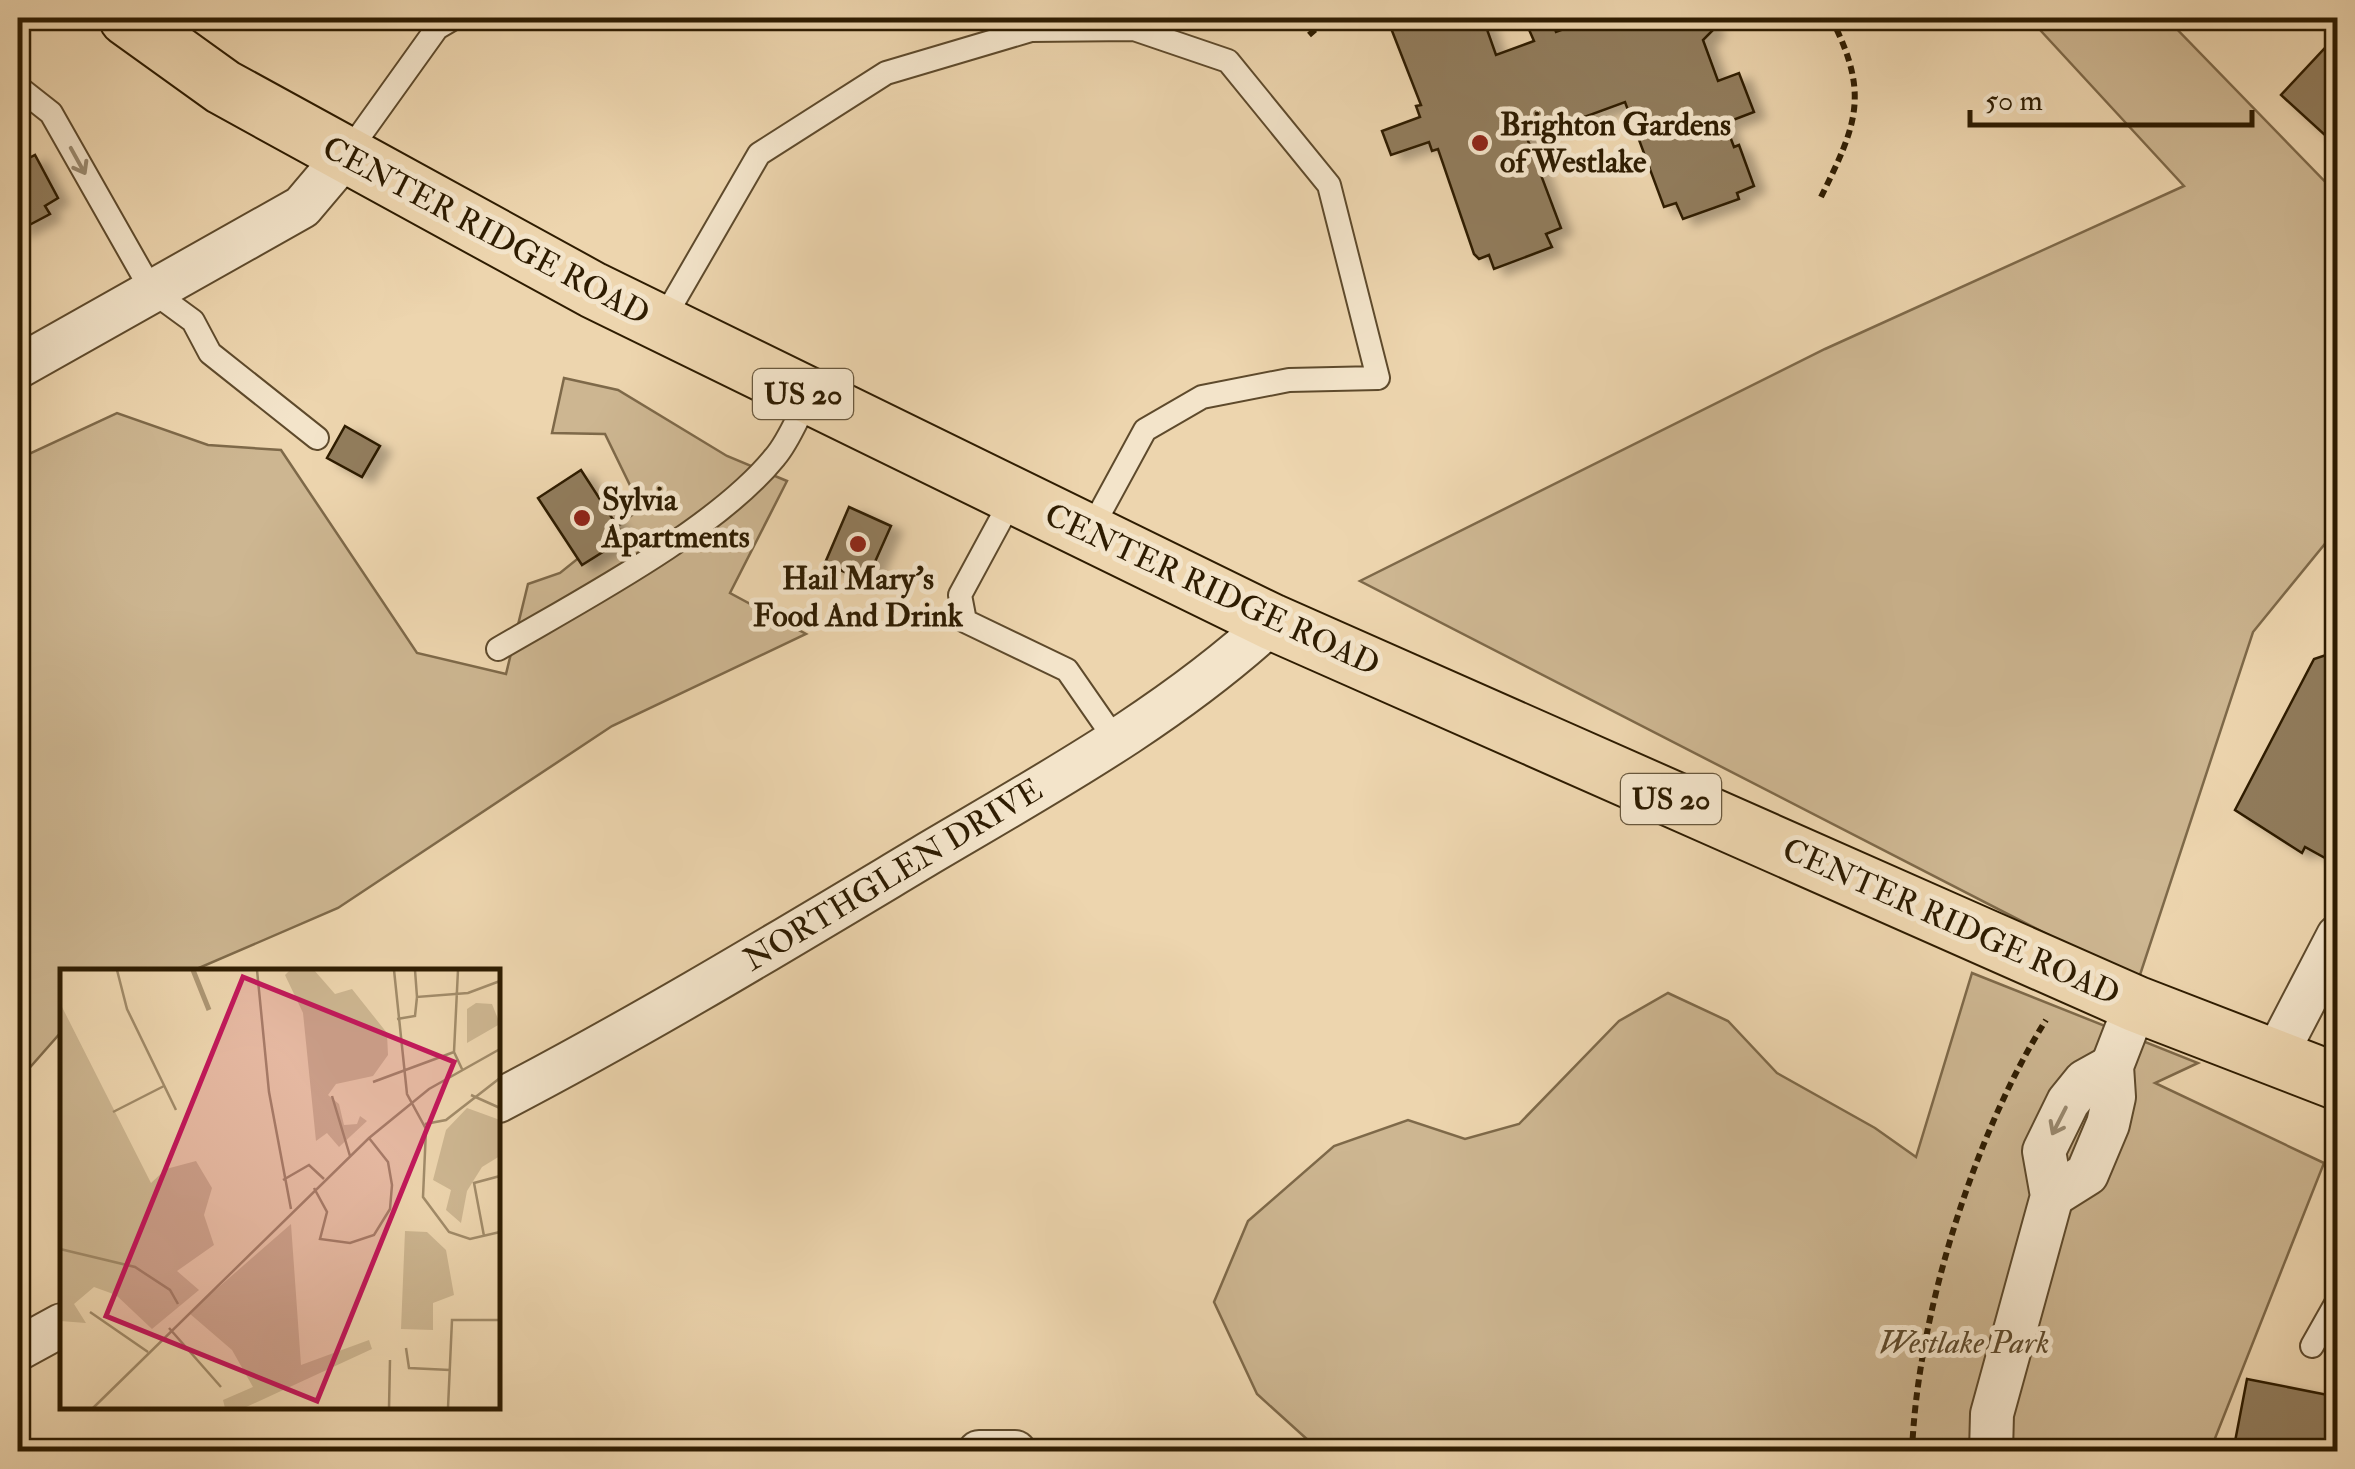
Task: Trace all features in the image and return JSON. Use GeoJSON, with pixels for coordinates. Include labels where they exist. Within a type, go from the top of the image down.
{"type":"FeatureCollection","features":[{"type":"Feature","properties":{"kind":"main road","name":"CENTER RIDGE ROAD"},"geometry":{"type":"LineString","coordinates":[[127,18],[223,87],[660,325],[1272,622],[2136,1004],[2338,1082]]}},
{"type":"Feature","properties":{"kind":"street"},"geometry":{"type":"LineString","coordinates":[[18,367],[302,206],[346,156]]}},
{"type":"Feature","properties":{"kind":"street","name":"NORTHGLEN DRIVE"},"geometry":{"type":"LineString","coordinates":[[500,1100],[626,1034],[1116,742],[1232,659],[1272,622]]}},
{"type":"Feature","properties":{"kind":"street"},"geometry":{"type":"LineString","coordinates":[[2274,1059],[2338,936]]}},
{"type":"Feature","properties":{"kind":"street"},"geometry":{"type":"LineString","coordinates":[[1991,1452],[1992,1414],[2052,1196],[2086,1174],[2108,1124],[2114,1097],[2112,1066],[2136,1004]]}},
{"type":"Feature","properties":{"kind":"street"},"geometry":{"type":"LineString","coordinates":[[18,1349],[60,1327]]}},
{"type":"Feature","properties":{"kind":"street"},"geometry":{"type":"LineString","coordinates":[[980,1452],[1015,1452]]}},
{"type":"Feature","properties":{"kind":"lane"},"geometry":{"type":"LineString","coordinates":[[346,156],[442,21]]}},
{"type":"Feature","properties":{"kind":"lane"},"geometry":{"type":"LineString","coordinates":[[660,325],[759,154],[886,73],[1031,30],[1134,29],[1228,61],[1329,185],[1378,378],[1289,380],[1202,397],[1144,430],[1088,533]]}},
{"type":"Feature","properties":{"kind":"lane"},"geometry":{"type":"LineString","coordinates":[[18,87],[51,113],[152,291],[192,321],[210,353],[317,438]]}},
{"type":"Feature","properties":{"kind":"lane"},"geometry":{"type":"LineString","coordinates":[[498,649],[630,571],[726,503],[776,456],[809,397]]}},
{"type":"Feature","properties":{"kind":"lane"},"geometry":{"type":"LineString","coordinates":[[1014,496],[960,595],[965,621],[1066,670],[1116,742]]}},
{"type":"Feature","properties":{"kind":"lane"},"geometry":{"type":"LineString","coordinates":[[2312,1346],[2338,1300]]}},
{"type":"Feature","properties":{"kind":"path"},"geometry":{"type":"LineString","coordinates":[[1310,35],[1329,18]]}},
{"type":"Feature","properties":{"kind":"path"},"geometry":{"type":"LineString","coordinates":[[1821,198],[1848,143],[1858,98],[1831,18]]}},
{"type":"Feature","properties":{"kind":"path"},"geometry":{"type":"LineString","coordinates":[[1912,1452],[1920,1364],[1948,1255],[1990,1136],[2046,1020]]}},
{"type":"Feature","properties":{"kind":"green space"},"geometry":{"type":"Polygon","coordinates":[[[2029,18],[2166,18],[2337,194],[2337,529],[2253,632],[2138,981],[1360,581],[1825,349],[2184,186],[2029,18]]]}},
{"type":"Feature","properties":{"kind":"green space"},"geometry":{"type":"Polygon","coordinates":[[[564,378],[618,390],[727,456],[787,481],[730,593],[806,634],[612,726],[338,908],[197,969],[60,969],[60,1033],[18,1081],[18,459],[117,413],[208,445],[281,450],[417,653],[506,674],[528,584],[560,573],[641,508],[605,434],[552,433],[564,378]]]}},
{"type":"Feature","properties":{"kind":"green space","name":"Westlake Park"},"geometry":{"type":"Polygon","coordinates":[[[1972,973],[2198,1063],[2155,1083],[2324,1163],[2210,1451],[1320,1451],[1257,1394],[1214,1302],[1248,1221],[1334,1146],[1408,1120],[1465,1139],[1519,1124],[1619,1021],[1668,993],[1728,1021],[1777,1073],[1875,1128],[1916,1157],[1972,973]]]}},
{"type":"Feature","properties":{"kind":"building","name":"Brighton Gardens of Westlake"},"geometry":{"type":"Polygon","coordinates":[[[1387,18],[1483,18],[1496,55],[1534,41],[1527,25],[1545,18],[1551,18],[1556,32],[1594,18],[1707,18],[1713,30],[1703,40],[1718,81],[1739,73],[1754,112],[1725,123],[1734,147],[1739,145],[1754,186],[1737,193],[1739,199],[1683,219],[1676,203],[1664,207],[1625,102],[1527,138],[1561,228],[1546,234],[1552,247],[1494,269],[1489,255],[1479,259],[1474,254],[1438,149],[1432,151],[1429,142],[1391,155],[1382,131],[1420,117],[1416,106],[1421,105],[1387,18]]]}},
{"type":"Feature","properties":{"kind":"building"},"geometry":{"type":"Polygon","coordinates":[[[2338,34],[2338,147],[2281,95],[2338,34]]]}},
{"type":"Feature","properties":{"kind":"building"},"geometry":{"type":"Polygon","coordinates":[[[18,155],[21,162],[35,155],[58,198],[45,206],[50,214],[18,231],[18,155]]]}},
{"type":"Feature","properties":{"kind":"building"},"geometry":{"type":"Polygon","coordinates":[[[345,426],[380,446],[362,477],[327,458],[345,426]]]}},
{"type":"Feature","properties":{"kind":"building","name":"Sylvia Apartments"},"geometry":{"type":"Polygon","coordinates":[[[581,470],[625,538],[582,565],[538,498],[581,470]]]}},
{"type":"Feature","properties":{"kind":"building","name":"Hail Mary's Food And Drink"},"geometry":{"type":"Polygon","coordinates":[[[849,507],[891,526],[866,582],[825,563],[849,507]]]}},
{"type":"Feature","properties":{"kind":"building"},"geometry":{"type":"Polygon","coordinates":[[[2338,651],[2336,864],[2305,847],[2302,853],[2235,810],[2314,659],[2338,651]]]}},
{"type":"Feature","properties":{"kind":"building"},"geometry":{"type":"Polygon","coordinates":[[[2247,1379],[2338,1397],[2335,1452],[2233,1452],[2247,1379]]]}},
{"type":"Feature","properties":{"kind":"place","name":"Brighton Gardens of Westlake"},"geometry":{"type":"Point","coordinates":[1480,143]}},
{"type":"Feature","properties":{"kind":"place","name":"Sylvia Apartments"},"geometry":{"type":"Point","coordinates":[582,518]}},
{"type":"Feature","properties":{"kind":"place","name":"Hail Mary's Food And Drink"},"geometry":{"type":"Point","coordinates":[858,544]}}]}
